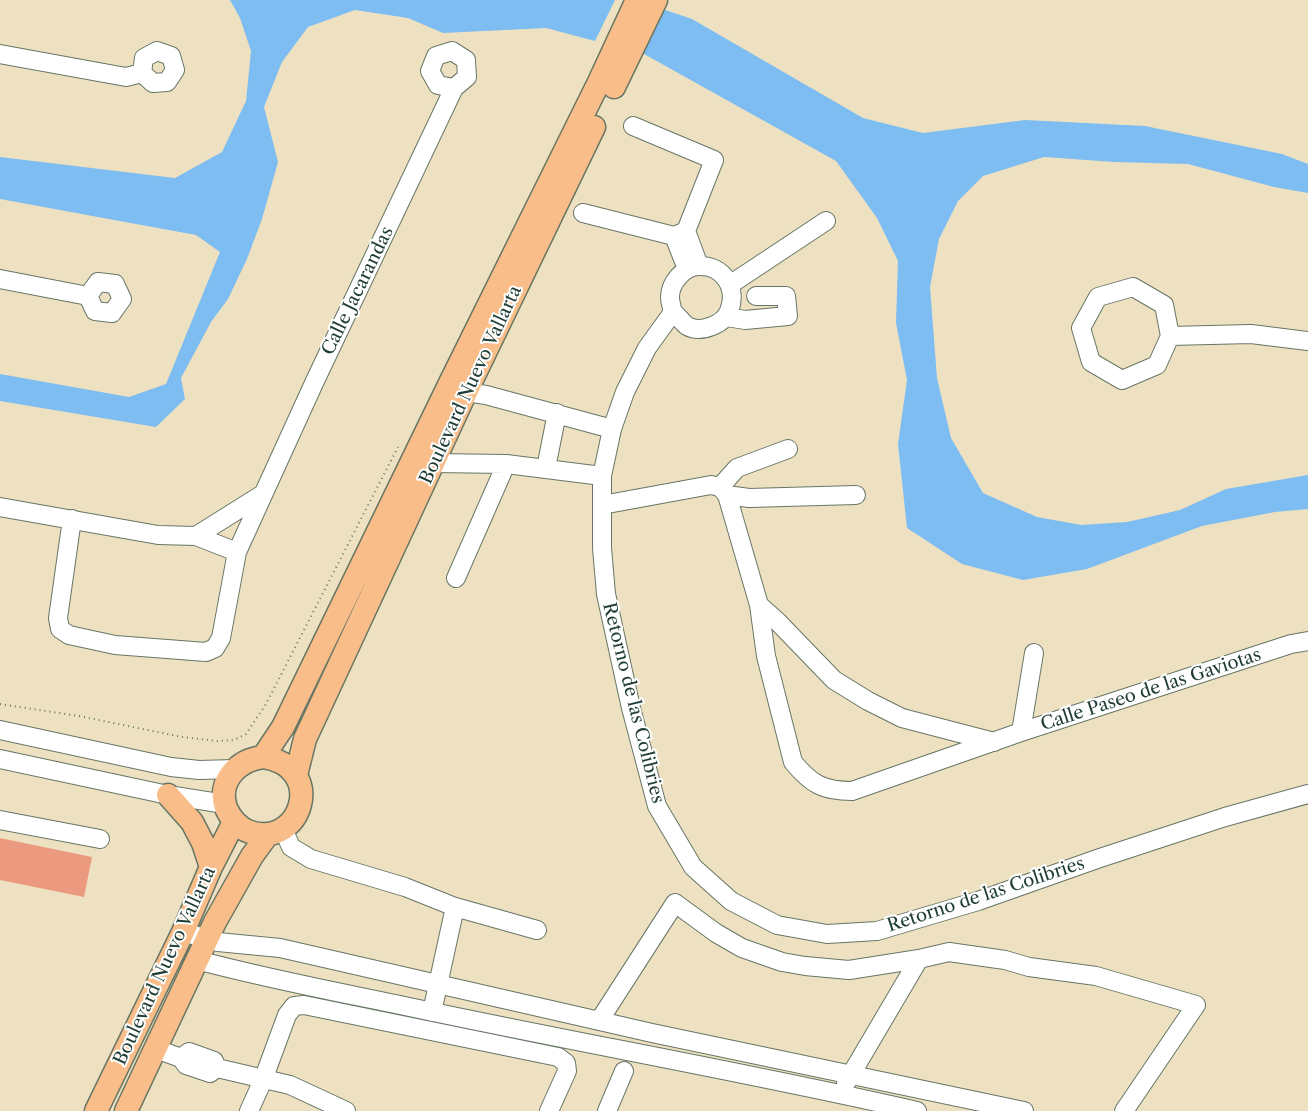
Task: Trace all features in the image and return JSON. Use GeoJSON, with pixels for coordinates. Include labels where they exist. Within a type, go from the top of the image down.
{"type":"FeatureCollection","features":[{"type":"Feature","properties":{"kind":"main road","name":"Boulevard Nuevo Vallarta"},"geometry":{"type":"LineString","coordinates":[[607,84],[637,0]]}},
{"type":"Feature","properties":{"kind":"main road","name":"Boulevard Nuevo Vallarta"},"geometry":{"type":"LineString","coordinates":[[263,757],[282,727],[416,454],[458,388],[607,84],[656,0]]}},
{"type":"Feature","properties":{"kind":"main road","name":"Boulevard Nuevo Vallarta"},"geometry":{"type":"LineString","coordinates":[[129,1105],[207,939],[252,856],[276,831],[294,818],[301,804],[301,789],[296,775],[304,739],[416,454]]}},
{"type":"Feature","properties":{"kind":"main road"},"geometry":{"type":"LineString","coordinates":[[235,769],[243,762],[252,758],[263,757],[276,759],[287,765],[296,775]]}},
{"type":"Feature","properties":{"kind":"main road","name":"Boulevard Nuevo Vallarta"},"geometry":{"type":"LineString","coordinates":[[96,1111],[183,932],[211,868],[230,813],[226,785],[235,769]]}},
{"type":"Feature","properties":{"kind":"main road"},"geometry":{"type":"LineString","coordinates":[[168,795],[192,822],[211,868]]}},
{"type":"Feature","properties":{"kind":"main road"},"geometry":{"type":"LineString","coordinates":[[230,813],[244,830],[256,834],[276,831]]}},
{"type":"Feature","properties":{"kind":"main road"},"geometry":{"type":"LineString","coordinates":[[107,1087],[129,1105]]}},
{"type":"Feature","properties":{"kind":"street"},"geometry":{"type":"LineString","coordinates":[[0,54],[126,77],[142,73]]}},
{"type":"Feature","properties":{"kind":"street","name":"Calle Jacarandas"},"geometry":{"type":"LineString","coordinates":[[237,552],[454,88]]}},
{"type":"Feature","properties":{"kind":"street"},"geometry":{"type":"LineString","coordinates":[[633,126],[714,160],[680,234],[693,268]]}},
{"type":"Feature","properties":{"kind":"street"},"geometry":{"type":"LineString","coordinates":[[583,213],[680,234]]}},
{"type":"Feature","properties":{"kind":"street"},"geometry":{"type":"LineString","coordinates":[[731,284],[826,221]]}},
{"type":"Feature","properties":{"kind":"street"},"geometry":{"type":"LineString","coordinates":[[693,268],[718,270],[731,284],[733,301],[727,317],[710,328],[689,327],[673,312],[670,296],[675,280],[693,268]]}},
{"type":"Feature","properties":{"kind":"street"},"geometry":{"type":"LineString","coordinates":[[0,279],[88,296]]}},
{"type":"Feature","properties":{"kind":"street"},"geometry":{"type":"LineString","coordinates":[[1133,287],[1164,305],[1170,336],[1157,365],[1122,380],[1091,362],[1081,328],[1098,297],[1133,287]]}},
{"type":"Feature","properties":{"kind":"street"},"geometry":{"type":"LineString","coordinates":[[727,317],[745,320],[788,316],[786,296],[756,296]]}},
{"type":"Feature","properties":{"kind":"street","name":"Retorno de las Colibries"},"geometry":{"type":"LineString","coordinates":[[673,312],[646,348],[625,392],[612,429],[602,476],[602,548],[606,594],[657,806],[693,867],[731,901],[777,925],[827,934],[877,931],[978,901],[1225,817],[1308,794]]}},
{"type":"Feature","properties":{"kind":"street"},"geometry":{"type":"LineString","coordinates":[[1170,336],[1251,334],[1308,341]]}},
{"type":"Feature","properties":{"kind":"street"},"geometry":{"type":"LineString","coordinates":[[458,388],[612,429]]}},
{"type":"Feature","properties":{"kind":"street"},"geometry":{"type":"LineString","coordinates":[[546,468],[557,413]]}},
{"type":"Feature","properties":{"kind":"street"},"geometry":{"type":"LineString","coordinates":[[724,491],[737,468],[788,449]]}},
{"type":"Feature","properties":{"kind":"street"},"geometry":{"type":"LineString","coordinates":[[416,454],[602,476]]}},
{"type":"Feature","properties":{"kind":"street"},"geometry":{"type":"LineString","coordinates":[[456,578],[506,464]]}},
{"type":"Feature","properties":{"kind":"street"},"geometry":{"type":"LineString","coordinates":[[602,505],[711,485],[749,498],[856,495]]}},
{"type":"Feature","properties":{"kind":"street","name":"Calle Paseo de las Gaviotas"},"geometry":{"type":"LineString","coordinates":[[724,491],[759,604],[766,656],[793,762],[804,776],[818,786],[834,791],[852,791],[1020,732],[1291,644],[1308,641]]}},
{"type":"Feature","properties":{"kind":"street"},"geometry":{"type":"LineString","coordinates":[[196,536],[263,494]]}},
{"type":"Feature","properties":{"kind":"street"},"geometry":{"type":"LineString","coordinates":[[0,507],[72,519],[158,535],[196,536],[237,552],[221,638],[215,648],[206,652],[114,645],[69,636],[60,629],[58,618],[72,519]]}},
{"type":"Feature","properties":{"kind":"street"},"geometry":{"type":"LineString","coordinates":[[759,604],[777,620],[834,680],[868,702],[902,718],[994,742]]}},
{"type":"Feature","properties":{"kind":"street"},"geometry":{"type":"LineString","coordinates":[[1020,732],[1034,652]]}},
{"type":"Feature","properties":{"kind":"street"},"geometry":{"type":"LineString","coordinates":[[0,730],[171,767],[199,770],[235,769]]}},
{"type":"Feature","properties":{"kind":"street"},"geometry":{"type":"LineString","coordinates":[[0,759],[168,795],[230,813]]}},
{"type":"Feature","properties":{"kind":"street"},"geometry":{"type":"LineString","coordinates":[[0,820],[100,840]]}},
{"type":"Feature","properties":{"kind":"street"},"geometry":{"type":"LineString","coordinates":[[276,831],[291,848],[311,859],[406,888],[455,907],[536,930]]}},
{"type":"Feature","properties":{"kind":"street"},"geometry":{"type":"LineString","coordinates":[[599,1021],[675,903],[716,933],[772,960],[844,970],[919,959],[949,952],[1005,960],[1029,967],[1096,976],[1196,1005],[1124,1111]]}},
{"type":"Feature","properties":{"kind":"street"},"geometry":{"type":"LineString","coordinates":[[432,1012],[455,907]]}},
{"type":"Feature","properties":{"kind":"street"},"geometry":{"type":"LineString","coordinates":[[183,932],[218,942],[280,948],[599,1021],[1024,1111]]}},
{"type":"Feature","properties":{"kind":"street"},"geometry":{"type":"LineString","coordinates":[[841,1094],[850,1074],[919,959]]}},
{"type":"Feature","properties":{"kind":"street"},"geometry":{"type":"LineString","coordinates":[[197,960],[235,970],[432,1012],[918,1111]]}},
{"type":"Feature","properties":{"kind":"street"},"geometry":{"type":"LineString","coordinates":[[249,1111],[263,1080],[287,1015],[294,1006],[304,1005],[558,1057],[566,1063],[567,1071],[549,1111]]}},
{"type":"Feature","properties":{"kind":"street"},"geometry":{"type":"LineString","coordinates":[[156,1049],[181,1058],[189,1052],[214,1061],[217,1068],[290,1085],[346,1111]]}},
{"type":"Feature","properties":{"kind":"street"},"geometry":{"type":"LineString","coordinates":[[607,1111],[624,1071]]}},
{"type":"Feature","properties":{"kind":"path"},"geometry":{"type":"LineString","coordinates":[[0,704],[79,716],[182,737],[217,741],[234,740],[246,734],[266,704],[416,454]]}},
{"type":"Feature","properties":{"kind":"water"},"geometry":{"type":"Polygon","coordinates":[[[230,0],[636,0],[692,19],[863,118],[923,133],[1025,120],[1145,126],[1282,154],[1308,164],[1308,193],[1274,187],[1188,164],[1114,162],[1044,157],[983,176],[958,201],[939,239],[930,287],[937,378],[951,438],[983,493],[1037,517],[1081,525],[1127,522],[1180,510],[1226,489],[1308,475],[1308,509],[1275,512],[1202,526],[1087,569],[1023,580],[962,564],[907,528],[898,444],[907,380],[896,323],[898,261],[877,218],[836,161],[644,54],[546,28],[443,33],[408,18],[355,10],[308,27],[282,62],[264,107],[278,162],[262,219],[247,259],[228,299],[211,322],[181,378],[185,399],[156,427],[0,401],[0,374],[129,397],[166,384],[220,252],[196,235],[0,199],[0,157],[175,178],[222,152],[246,101],[251,51],[240,18],[230,0]]]}},
{"type":"Feature","properties":{"kind":"pier"},"geometry":{"type":"Polygon","coordinates":[[[615,0],[644,0],[609,47],[595,41],[615,0]]]}},
{"type":"Feature","properties":{"kind":"building"},"geometry":{"type":"Polygon","coordinates":[[[0,838],[92,857],[84,897],[0,880],[0,838]]]}}]}
